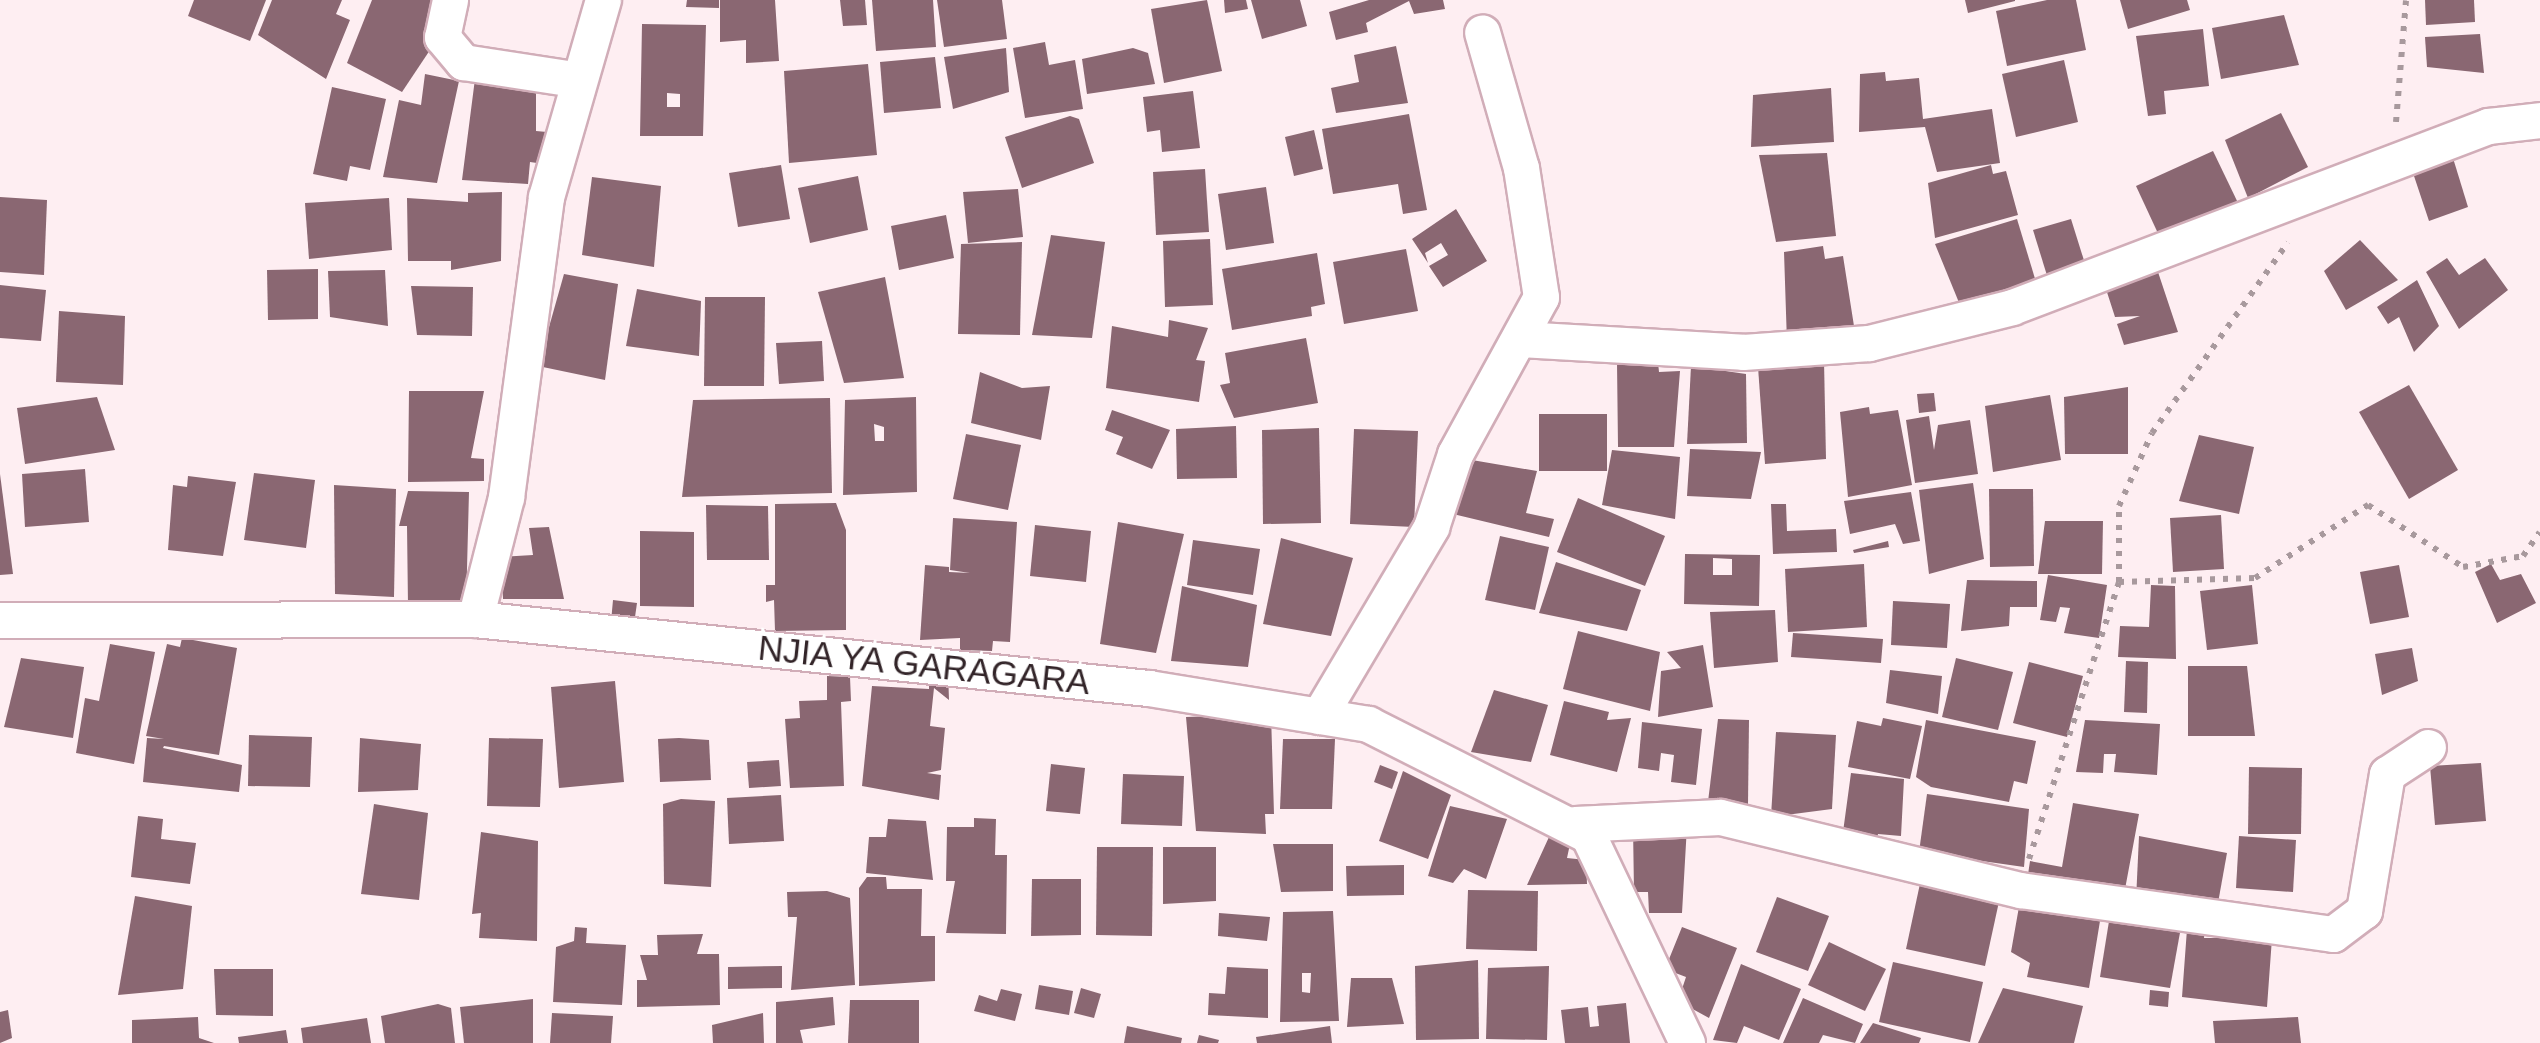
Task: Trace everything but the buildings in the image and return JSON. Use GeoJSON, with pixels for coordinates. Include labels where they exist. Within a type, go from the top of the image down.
{"type":"FeatureCollection","features":[{"type":"Feature","properties":{"kind":"street"},"geometry":{"type":"LineString","coordinates":[[450,0],[442,37],[464,62],[574,79]]}},
{"type":"Feature","properties":{"kind":"street"},"geometry":{"type":"LineString","coordinates":[[476,619],[506,497],[546,197],[574,79],[603,0]]}},
{"type":"Feature","properties":{"kind":"street"},"geometry":{"type":"LineString","coordinates":[[1319,716],[1432,527],[1455,454],[1541,297],[1520,168],[1482,32]]}},
{"type":"Feature","properties":{"kind":"street"},"geometry":{"type":"LineString","coordinates":[[1520,339],[1743,352],[1869,343],[2012,307],[2488,126],[2540,120]]}},
{"type":"Feature","properties":{"kind":"street","name":"NJIA YA GARAGARA"},"geometry":{"type":"LineString","coordinates":[[0,620],[476,619],[1149,688],[1368,724],[1574,824],[1596,848],[1687,1043]]}},
{"type":"Feature","properties":{"kind":"street"},"geometry":{"type":"LineString","coordinates":[[1574,824],[1720,817],[2020,890],[2334,934],[2364,912],[2387,774],[2428,747]]}},
{"type":"Feature","properties":{"kind":"path"},"geometry":{"type":"LineString","coordinates":[[2360,175],[2400,117],[2406,0]]}},
{"type":"Feature","properties":{"kind":"path"},"geometry":{"type":"LineString","coordinates":[[2020,890],[2119,582],[2119,506],[2152,432],[2293,237]]}},
{"type":"Feature","properties":{"kind":"path"},"geometry":{"type":"LineString","coordinates":[[2119,582],[2256,578],[2368,505],[2463,568],[2523,556],[2540,532]]}}]}
